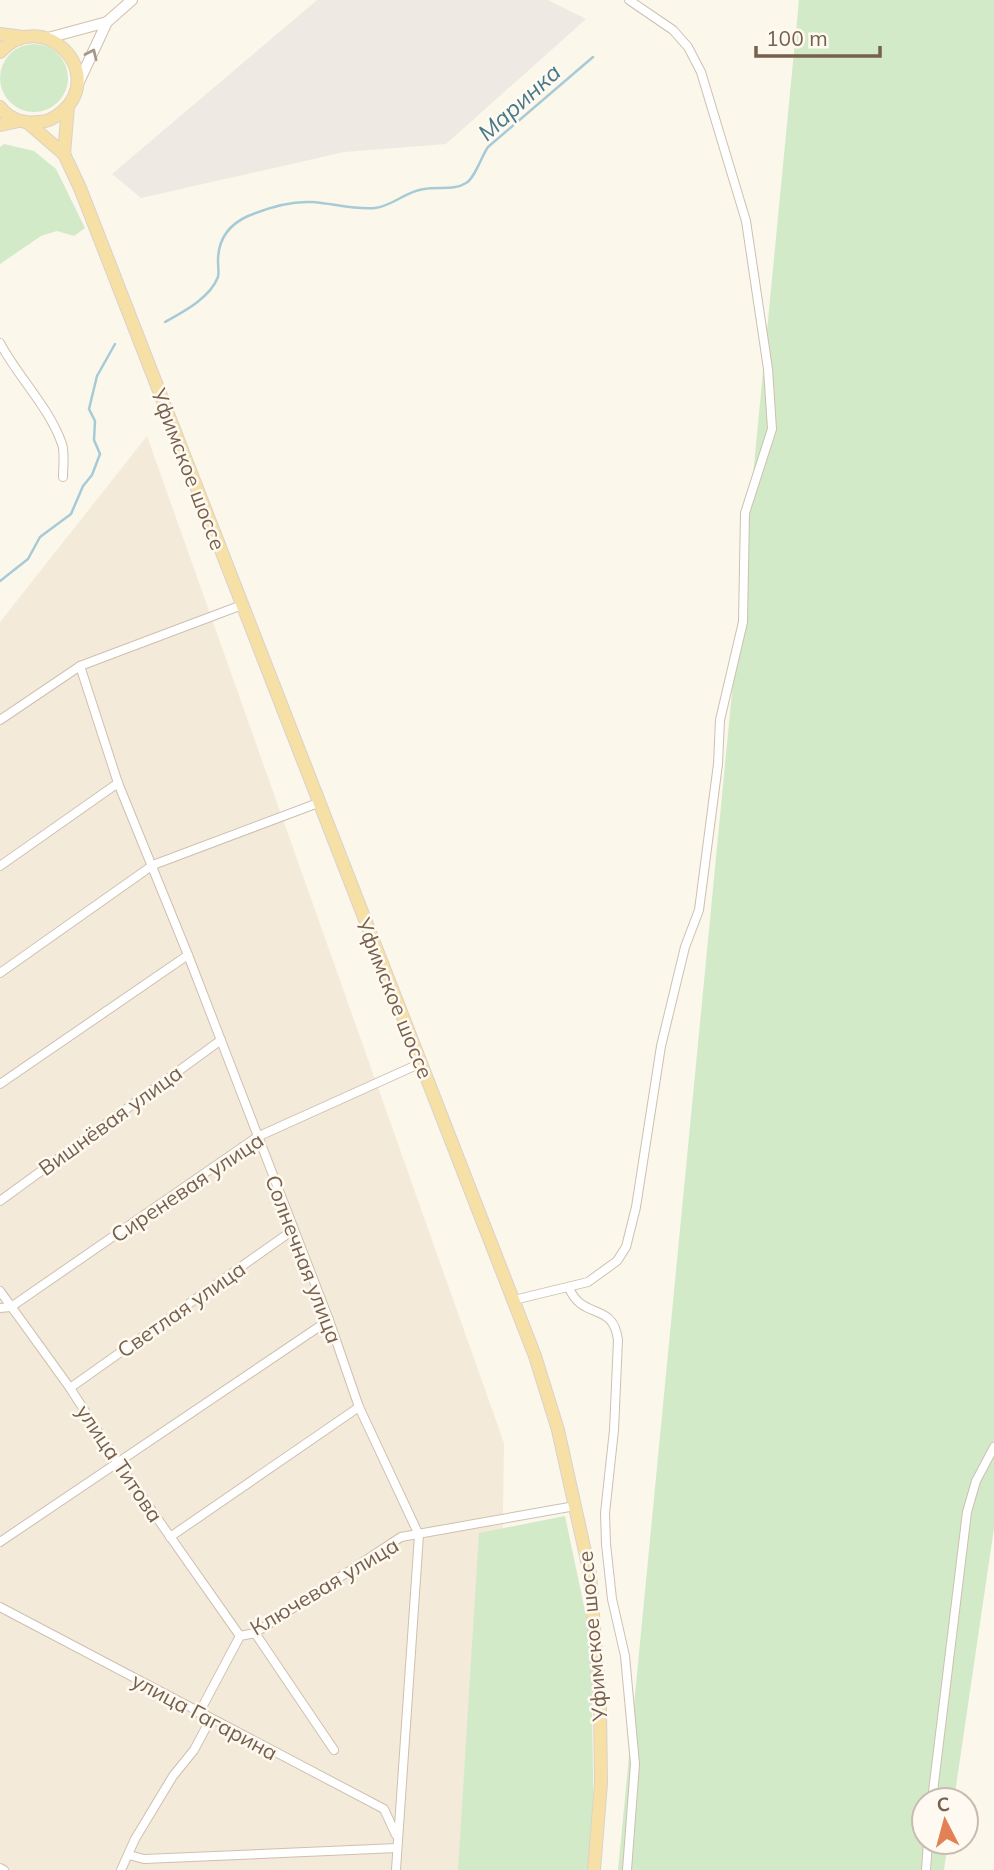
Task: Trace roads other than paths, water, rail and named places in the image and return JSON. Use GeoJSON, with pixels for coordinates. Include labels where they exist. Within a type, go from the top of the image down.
{"type":"FeatureCollection","features":[{"type":"Feature","properties":{"kind":"main road"},"geometry":{"type":"LineString","coordinates":[[64,154],[68,106],[107,22],[132,0]]}},
{"type":"Feature","properties":{"kind":"main road"},"geometry":{"type":"LineString","coordinates":[[0,34],[48,38],[107,22]]}},
{"type":"Feature","properties":{"kind":"main road"},"geometry":{"type":"LineString","coordinates":[[0,52],[12,42],[24,37]]}},
{"type":"Feature","properties":{"kind":"main road"},"geometry":{"type":"LineString","coordinates":[[48,38],[68,52],[77,74],[77,86]]}},
{"type":"Feature","properties":{"kind":"main road"},"geometry":{"type":"LineString","coordinates":[[0,125],[43,122],[57,116],[68,106]]}},
{"type":"Feature","properties":{"kind":"main road"},"geometry":{"type":"LineString","coordinates":[[0,107],[64,154]]}},
{"type":"Feature","properties":{"kind":"main road","name":"Уфимское шоссе"},"geometry":{"type":"LineString","coordinates":[[64,154],[85,200],[514,1300],[558,1430],[590,1574],[600,1707],[601,1783],[594,1870]]}},
{"type":"Feature","properties":{"kind":"street"},"geometry":{"type":"LineString","coordinates":[[514,1300],[588,1282],[617,1261],[626,1247],[636,1207],[661,1046],[685,947],[699,910],[718,764],[720,720],[743,622],[745,513],[772,429],[768,369],[746,221],[701,72],[688,47],[673,30],[629,0]]}},
{"type":"Feature","properties":{"kind":"street"},"geometry":{"type":"LineString","coordinates":[[0,343],[11,364],[42,406],[63,446],[63,477]]}},
{"type":"Feature","properties":{"kind":"street"},"geometry":{"type":"LineString","coordinates":[[0,720],[80,666],[242,605]]}},
{"type":"Feature","properties":{"kind":"street","name":"Солнечная улица"},"geometry":{"type":"LineString","coordinates":[[80,666],[118,783],[153,864],[359,1406],[419,1535],[396,1870]]}},
{"type":"Feature","properties":{"kind":"street"},"geometry":{"type":"LineString","coordinates":[[0,866],[118,783]]}},
{"type":"Feature","properties":{"kind":"street"},"geometry":{"type":"LineString","coordinates":[[0,973],[153,864],[318,803]]}},
{"type":"Feature","properties":{"kind":"street"},"geometry":{"type":"LineString","coordinates":[[0,1084],[188,956]]}},
{"type":"Feature","properties":{"kind":"street","name":"Вишнёвая улица"},"geometry":{"type":"LineString","coordinates":[[0,1201],[221,1040]]}},
{"type":"Feature","properties":{"kind":"street","name":"Сиреневая улица"},"geometry":{"type":"LineString","coordinates":[[0,1308],[11,1307],[257,1137],[421,1063]]}},
{"type":"Feature","properties":{"kind":"street","name":"Светлая улица"},"geometry":{"type":"LineString","coordinates":[[70,1388],[293,1230]]}},
{"type":"Feature","properties":{"kind":"street"},"geometry":{"type":"LineString","coordinates":[[569,1288],[576,1301],[610,1318],[617,1331],[618,1340],[606,1544],[610,1589],[625,1656],[635,1750],[628,1870]]}},
{"type":"Feature","properties":{"kind":"street","name":"улица Титова"},"geometry":{"type":"LineString","coordinates":[[0,1291],[240,1636]]}},
{"type":"Feature","properties":{"kind":"street"},"geometry":{"type":"LineString","coordinates":[[0,1542],[328,1320]]}},
{"type":"Feature","properties":{"kind":"street"},"geometry":{"type":"LineString","coordinates":[[170,1537],[359,1406]]}},
{"type":"Feature","properties":{"kind":"street"},"geometry":{"type":"LineString","coordinates":[[934,1786],[967,1512],[976,1481],[994,1447]]}},
{"type":"Feature","properties":{"kind":"street","name":"Ключевая улица"},"geometry":{"type":"LineString","coordinates":[[200,1713],[240,1636],[255,1633],[401,1538],[575,1506]]}},
{"type":"Feature","properties":{"kind":"street","name":"улица Гагарина"},"geometry":{"type":"LineString","coordinates":[[0,1607],[384,1809],[397,1837]]}},
{"type":"Feature","properties":{"kind":"street"},"geometry":{"type":"LineString","coordinates":[[255,1633],[334,1750]]}},
{"type":"Feature","properties":{"kind":"street"},"geometry":{"type":"LineString","coordinates":[[121,1870],[135,1839],[211,1720]]}},
{"type":"Feature","properties":{"kind":"street"},"geometry":{"type":"LineString","coordinates":[[129,1855],[144,1859],[397,1848]]}},
{"type":"Feature","properties":{"kind":"waterway","name":"Маринка"},"geometry":{"type":"LineString","coordinates":[[165,322],[195,304],[214,285],[218,277],[218,253],[222,239],[230,228],[241,220],[255,213],[295,203],[375,208],[417,190],[461,185],[472,177],[488,147],[593,57]]}},
{"type":"Feature","properties":{"kind":"waterway","name":"Маринка"},"geometry":{"type":"LineString","coordinates":[[0,581],[28,559],[40,537],[71,514],[83,486],[92,475],[100,454],[94,440],[95,421],[89,409],[97,376],[115,344]]}}]}
